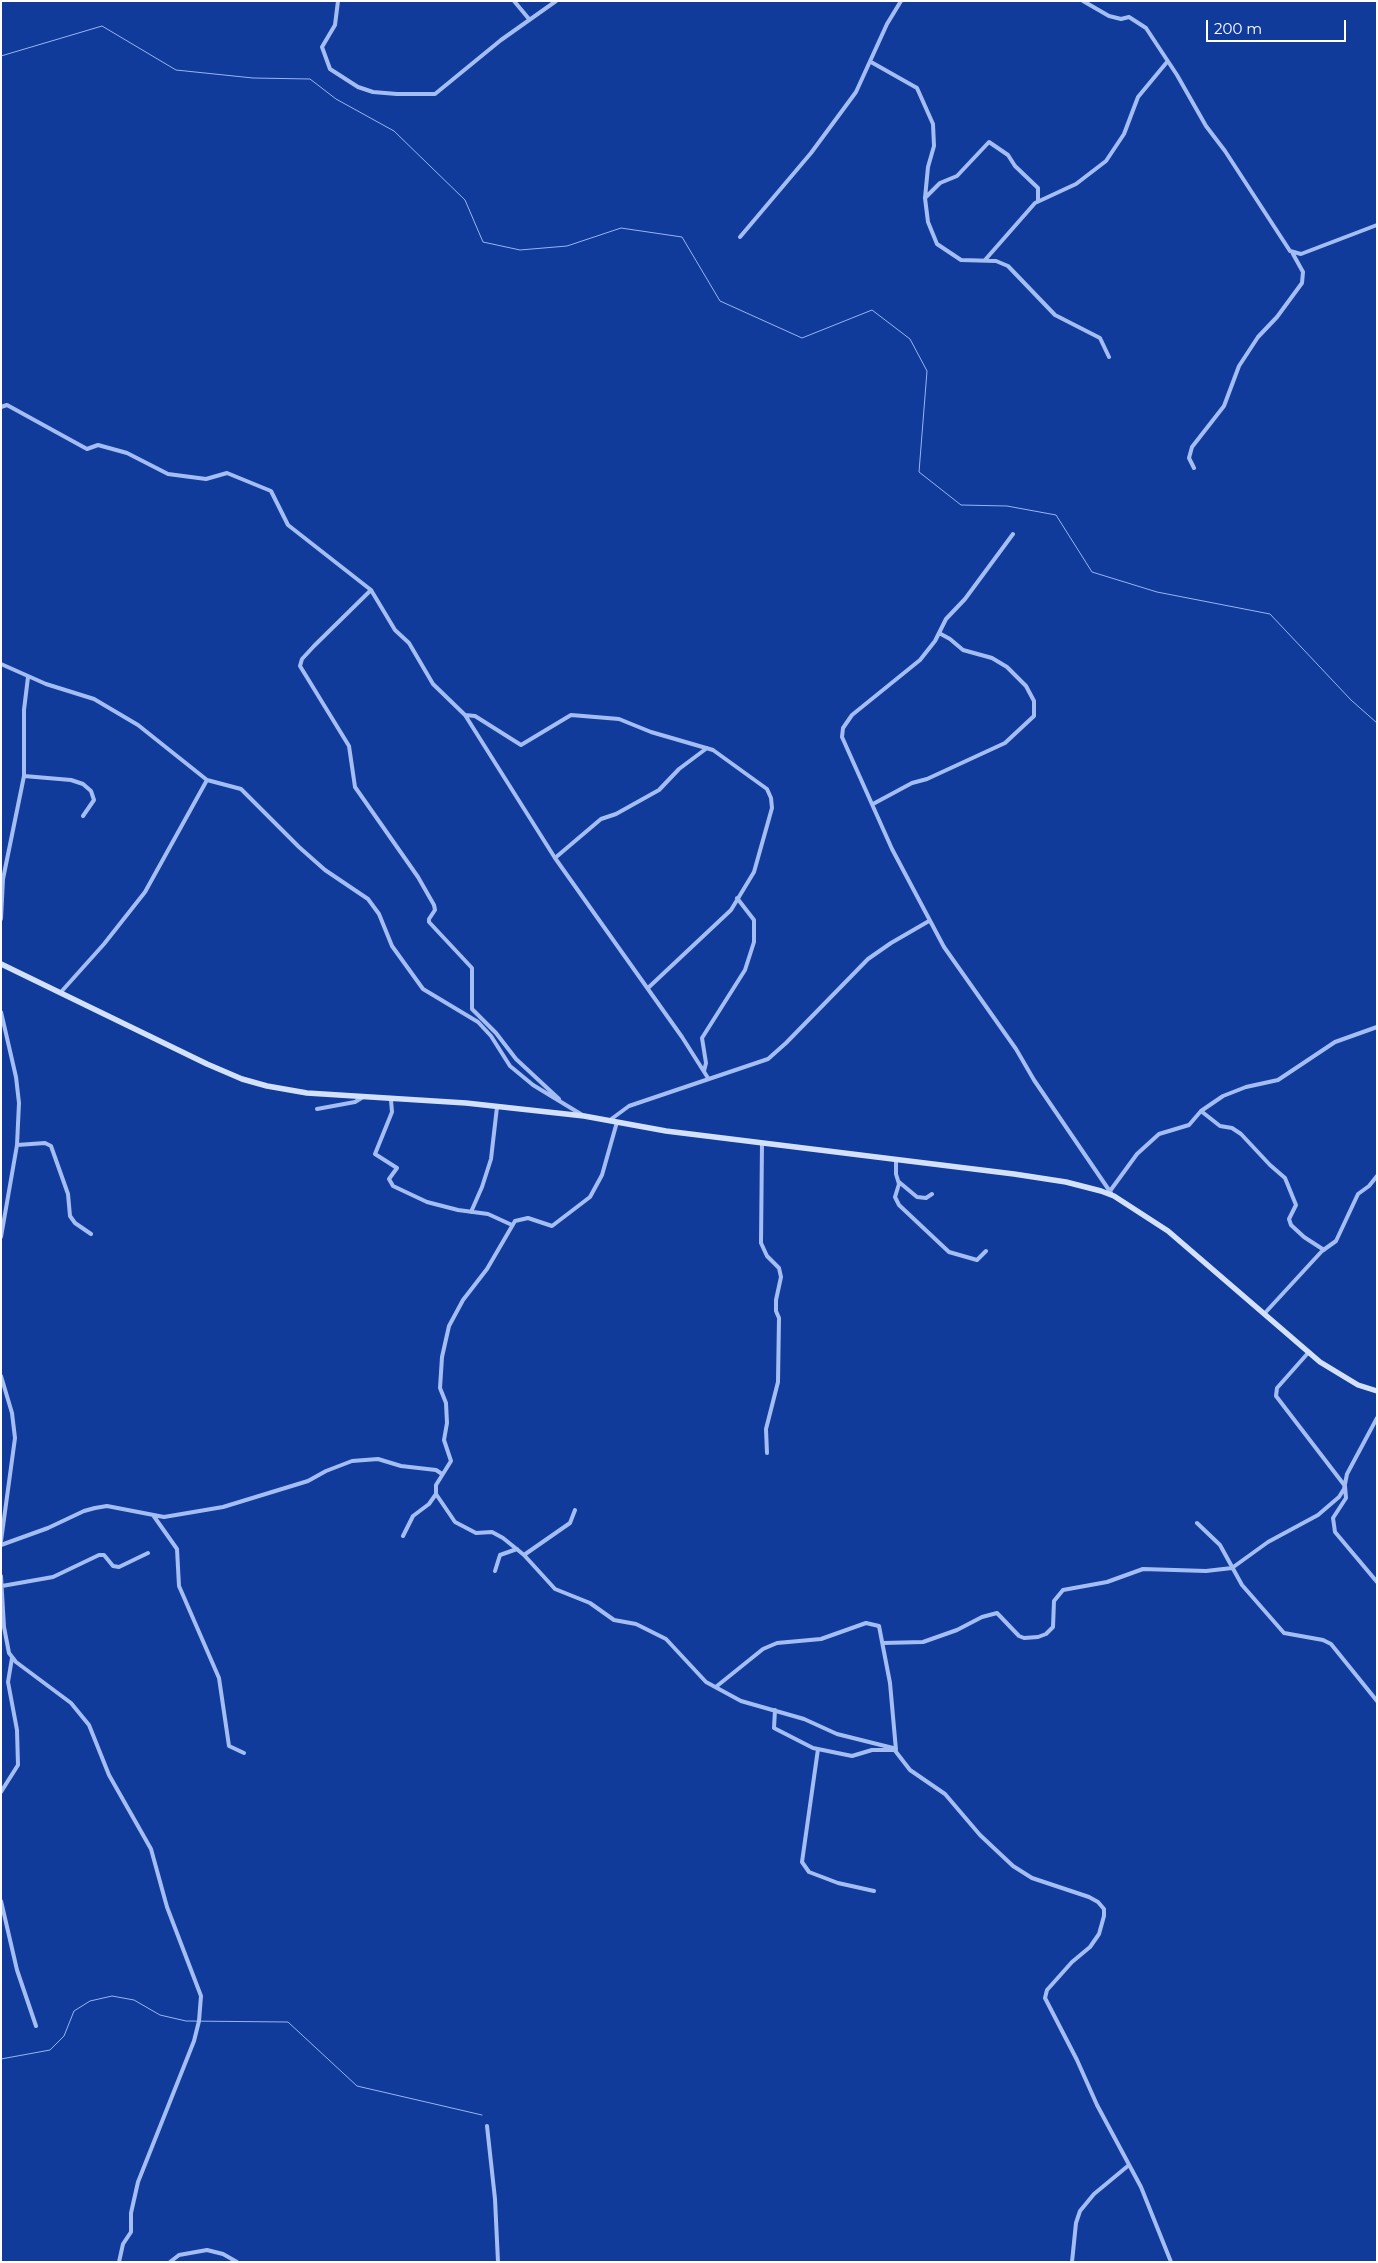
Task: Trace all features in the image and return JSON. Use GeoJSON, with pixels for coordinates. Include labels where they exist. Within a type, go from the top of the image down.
{"type":"FeatureCollection","features":[{"type":"Feature","properties":{"kind":"street"},"geometry":{"type":"LineString","coordinates":[[338,1],[335,24],[322,47],[328,64],[342,78],[358,86],[373,92],[394,94],[435,94],[529,19],[556,1]]}},
{"type":"Feature","properties":{"kind":"street"},"geometry":{"type":"LineString","coordinates":[[514,1],[529,19]]}},
{"type":"Feature","properties":{"kind":"street"},"geometry":{"type":"LineString","coordinates":[[740,238],[843,112],[864,78],[887,24],[901,1]]}},
{"type":"Feature","properties":{"kind":"street"},"geometry":{"type":"LineString","coordinates":[[1083,1],[1114,18],[1129,17],[1139,21],[1154,38],[1166,62],[1177,75],[1206,126],[1225,151],[1303,272],[1302,283],[1277,317],[1258,337],[1240,366],[1224,406],[1192,447],[1189,458],[1194,468]]}},
{"type":"Feature","properties":{"kind":"street"},"geometry":{"type":"LineString","coordinates":[[871,62],[917,88],[933,124],[934,146],[928,167],[925,198],[928,222],[936,244],[961,260],[969,262],[996,261],[1008,266],[1055,315],[1100,338],[1109,357]]}},
{"type":"Feature","properties":{"kind":"street"},"geometry":{"type":"LineString","coordinates":[[985,260],[1038,201],[1076,184],[1106,161],[1124,134],[1138,97],[1166,62]]}},
{"type":"Feature","properties":{"kind":"street"},"geometry":{"type":"LineString","coordinates":[[925,198],[940,183],[957,176],[989,142],[1008,155],[1014,166],[1038,188],[1038,201]]}},
{"type":"Feature","properties":{"kind":"street"},"geometry":{"type":"LineString","coordinates":[[1293,254],[1307,252],[1377,225]]}},
{"type":"Feature","properties":{"kind":"street"},"geometry":{"type":"LineString","coordinates":[[1,407],[7,405],[87,448],[98,444],[126,453],[168,474],[206,480],[227,473],[266,488],[277,500],[288,524],[371,590],[395,630],[409,643],[433,684],[465,715],[555,858],[648,988],[708,1078]]}},
{"type":"Feature","properties":{"kind":"street"},"geometry":{"type":"LineString","coordinates":[[1013,534],[965,599],[946,619],[939,633],[915,665],[852,715],[843,728],[842,737],[892,849],[929,921],[956,967],[996,1020],[1111,1193]]}},
{"type":"Feature","properties":{"kind":"street"},"geometry":{"type":"LineString","coordinates":[[371,590],[314,646],[302,659],[300,666],[350,746],[355,786],[418,877],[434,905],[435,910],[429,918],[429,922],[472,968],[470,1004],[472,1009],[496,1032],[521,1064],[563,1103]]}},
{"type":"Feature","properties":{"kind":"street"},"geometry":{"type":"LineString","coordinates":[[873,804],[912,783],[927,779],[1005,743],[1034,715],[1034,701],[1026,686],[1007,667],[992,658],[963,650],[950,638],[939,633]]}},
{"type":"Feature","properties":{"kind":"street"},"geometry":{"type":"LineString","coordinates":[[1,664],[28,677],[94,699],[126,717],[207,780],[241,789],[298,847],[325,870],[368,899],[379,914],[392,946],[418,983],[430,993],[478,1022],[491,1036],[510,1066],[533,1085],[584,1116]]}},
{"type":"Feature","properties":{"kind":"street"},"geometry":{"type":"LineString","coordinates":[[1,919],[3,879],[24,776],[24,710],[28,677]]}},
{"type":"Feature","properties":{"kind":"street"},"geometry":{"type":"LineString","coordinates":[[465,715],[476,716],[521,745],[573,715],[619,719],[651,732],[707,748],[762,784],[771,798],[772,808],[756,868],[731,910],[648,988]]}},
{"type":"Feature","properties":{"kind":"street"},"geometry":{"type":"LineString","coordinates":[[555,858],[601,819],[619,812],[659,790],[679,769],[707,748]]}},
{"type":"Feature","properties":{"kind":"street"},"geometry":{"type":"LineString","coordinates":[[24,776],[71,780],[83,784],[92,791],[94,800],[83,816]]}},
{"type":"Feature","properties":{"kind":"street"},"geometry":{"type":"LineString","coordinates":[[61,992],[104,944],[145,892],[207,780]]}},
{"type":"Feature","properties":{"kind":"street"},"geometry":{"type":"LineString","coordinates":[[704,1071],[706,1063],[702,1038],[745,970],[754,942],[754,920],[737,898]]}},
{"type":"Feature","properties":{"kind":"street"},"geometry":{"type":"LineString","coordinates":[[610,1120],[629,1106],[757,1063],[776,1053],[868,959],[929,921]]}},
{"type":"Feature","properties":{"kind":"street"},"geometry":{"type":"LineString","coordinates":[[1,964],[242,1079],[294,1091],[584,1116],[666,1131],[1066,1182],[1111,1193],[1168,1231],[1308,1353],[1358,1385],[1377,1391]]}},
{"type":"Feature","properties":{"kind":"street"},"geometry":{"type":"LineString","coordinates":[[1,1012],[19,1092],[17,1144],[1,1237]]}},
{"type":"Feature","properties":{"kind":"street"},"geometry":{"type":"LineString","coordinates":[[1111,1193],[1132,1160],[1151,1140],[1166,1131],[1189,1125],[1201,1111],[1223,1096],[1246,1087],[1278,1080],[1335,1042],[1377,1028]]}},
{"type":"Feature","properties":{"kind":"street"},"geometry":{"type":"LineString","coordinates":[[317,1109],[355,1102],[363,1097]]}},
{"type":"Feature","properties":{"kind":"street"},"geometry":{"type":"LineString","coordinates":[[391,1100],[392,1112],[375,1154],[398,1168],[390,1177],[392,1186],[427,1202],[446,1208],[498,1217],[512,1225]]}},
{"type":"Feature","properties":{"kind":"street"},"geometry":{"type":"LineString","coordinates":[[471,1212],[482,1188],[491,1159],[497,1107]]}},
{"type":"Feature","properties":{"kind":"street"},"geometry":{"type":"LineString","coordinates":[[1201,1111],[1220,1126],[1232,1128],[1241,1134],[1285,1178],[1296,1205],[1289,1219],[1291,1225],[1304,1238],[1324,1250]]}},
{"type":"Feature","properties":{"kind":"street"},"geometry":{"type":"LineString","coordinates":[[617,1122],[602,1175],[595,1190],[585,1202],[552,1226],[524,1218],[512,1225],[495,1257],[463,1300],[447,1332],[440,1391],[446,1403],[447,1423],[444,1440],[451,1461],[436,1485],[436,1494],[451,1517],[460,1525],[476,1533],[494,1533],[524,1555],[555,1589],[590,1603],[614,1620],[636,1624],[660,1635],[674,1645],[706,1682],[741,1700],[804,1719],[837,1734],[883,1744],[896,1750],[910,1770],[945,1794],[980,1835],[1013,1866],[1044,1883],[1089,1897],[1104,1909],[1103,1923],[1099,1934],[1090,1946],[1072,1962],[1047,1990],[1045,1998],[1149,2205],[1171,2262]]}},
{"type":"Feature","properties":{"kind":"street"},"geometry":{"type":"LineString","coordinates":[[17,1144],[45,1143],[51,1146],[68,1194],[70,1216],[75,1224],[91,1234]]}},
{"type":"Feature","properties":{"kind":"street"},"geometry":{"type":"LineString","coordinates":[[762,1143],[761,1243],[766,1256],[780,1269],[781,1276],[776,1300],[776,1311],[779,1318],[777,1333],[778,1382],[766,1430],[767,1453]]}},
{"type":"Feature","properties":{"kind":"street"},"geometry":{"type":"LineString","coordinates":[[896,1160],[896,1174],[899,1182],[916,1197],[926,1198],[932,1194]]}},
{"type":"Feature","properties":{"kind":"street"},"geometry":{"type":"LineString","coordinates":[[1264,1314],[1324,1250],[1336,1241],[1358,1194],[1369,1186],[1377,1176]]}},
{"type":"Feature","properties":{"kind":"street"},"geometry":{"type":"LineString","coordinates":[[899,1182],[895,1197],[896,1202],[947,1251],[977,1260],[986,1251]]}},
{"type":"Feature","properties":{"kind":"street"},"geometry":{"type":"LineString","coordinates":[[1308,1353],[1277,1388],[1276,1396],[1345,1486]]}},
{"type":"Feature","properties":{"kind":"street"},"geometry":{"type":"LineString","coordinates":[[1,1376],[12,1413],[14,1438],[1,1543],[48,1528],[89,1509],[108,1506],[166,1517],[223,1507],[308,1481],[330,1469],[352,1461],[378,1459],[403,1466],[436,1470],[442,1474]]}},
{"type":"Feature","properties":{"kind":"street"},"geometry":{"type":"LineString","coordinates":[[1377,1418],[1346,1474],[1346,1498],[1333,1518],[1335,1532],[1377,1582]]}},
{"type":"Feature","properties":{"kind":"street"},"geometry":{"type":"LineString","coordinates":[[1,1485],[8,1486]]}},
{"type":"Feature","properties":{"kind":"street"},"geometry":{"type":"LineString","coordinates":[[883,1643],[923,1642],[958,1630],[982,1617],[997,1613],[1020,1636],[1024,1638],[1038,1637],[1046,1634],[1052,1627],[1054,1601],[1062,1590],[1107,1582],[1143,1569],[1183,1568],[1206,1571],[1232,1568],[1268,1542],[1318,1515],[1339,1497],[1345,1486]]}},
{"type":"Feature","properties":{"kind":"street"},"geometry":{"type":"LineString","coordinates":[[403,1536],[413,1516],[428,1504],[436,1494]]}},
{"type":"Feature","properties":{"kind":"street"},"geometry":{"type":"LineString","coordinates":[[524,1555],[570,1523],[575,1510]]}},
{"type":"Feature","properties":{"kind":"street"},"geometry":{"type":"LineString","coordinates":[[153,1515],[177,1549],[179,1586],[219,1678],[229,1746],[244,1753]]}},
{"type":"Feature","properties":{"kind":"street"},"geometry":{"type":"LineString","coordinates":[[1197,1523],[1220,1545],[1242,1585],[1284,1633],[1323,1640],[1331,1644],[1377,1701]]}},
{"type":"Feature","properties":{"kind":"street"},"geometry":{"type":"LineString","coordinates":[[495,1571],[500,1555],[517,1549]]}},
{"type":"Feature","properties":{"kind":"street"},"geometry":{"type":"LineString","coordinates":[[2,1586],[53,1577],[99,1555],[104,1555],[113,1566],[118,1568],[148,1553]]}},
{"type":"Feature","properties":{"kind":"street"},"geometry":{"type":"LineString","coordinates":[[1,1576],[7,1646],[12,1658],[72,1703],[87,1721],[109,1775],[151,1849],[167,1907],[201,1996],[199,2021],[194,2041],[138,2182],[131,2213],[131,2232],[123,2244],[119,2262]]}},
{"type":"Feature","properties":{"kind":"street"},"geometry":{"type":"LineString","coordinates":[[717,1686],[763,1649],[777,1643],[821,1639],[854,1627],[873,1623],[881,1630],[893,1707],[896,1750]]}},
{"type":"Feature","properties":{"kind":"street"},"geometry":{"type":"LineString","coordinates":[[1,1792],[18,1765],[17,1730],[8,1682],[12,1658]]}},
{"type":"Feature","properties":{"kind":"street"},"geometry":{"type":"LineString","coordinates":[[775,1710],[774,1728],[808,1746],[852,1756],[872,1750],[896,1750]]}},
{"type":"Feature","properties":{"kind":"street"},"geometry":{"type":"LineString","coordinates":[[818,1749],[802,1862],[809,1872],[838,1883],[874,1891]]}},
{"type":"Feature","properties":{"kind":"street"},"geometry":{"type":"LineString","coordinates":[[1,1901],[17,1970],[36,2026]]}},
{"type":"Feature","properties":{"kind":"street"},"geometry":{"type":"LineString","coordinates":[[487,2126],[495,2199],[498,2262]]}},
{"type":"Feature","properties":{"kind":"street"},"geometry":{"type":"LineString","coordinates":[[1072,2262],[1076,2223],[1080,2211],[1094,2194],[1129,2165]]}},
{"type":"Feature","properties":{"kind":"street"},"geometry":{"type":"LineString","coordinates":[[170,2262],[179,2256],[206,2250],[223,2254],[237,2262]]}},
{"type":"Feature","properties":{"kind":"waterway"},"geometry":{"type":"LineString","coordinates":[[1,56],[102,26],[176,70],[253,78],[310,79],[336,99],[394,131],[465,200],[483,242],[520,250],[567,246],[621,228],[682,237],[720,301],[802,338],[872,310],[910,339],[927,371],[919,472],[961,505],[1007,506],[1056,515],[1092,572],[1157,592],[1270,614],[1351,700],[1377,723]]}},
{"type":"Feature","properties":{"kind":"waterway"},"geometry":{"type":"LineString","coordinates":[[1,2059],[50,2050],[64,2036],[74,2011],[90,2001],[112,1996],[134,2000],[160,2015],[186,2021],[288,2022],[357,2086],[482,2115]]}}]}
